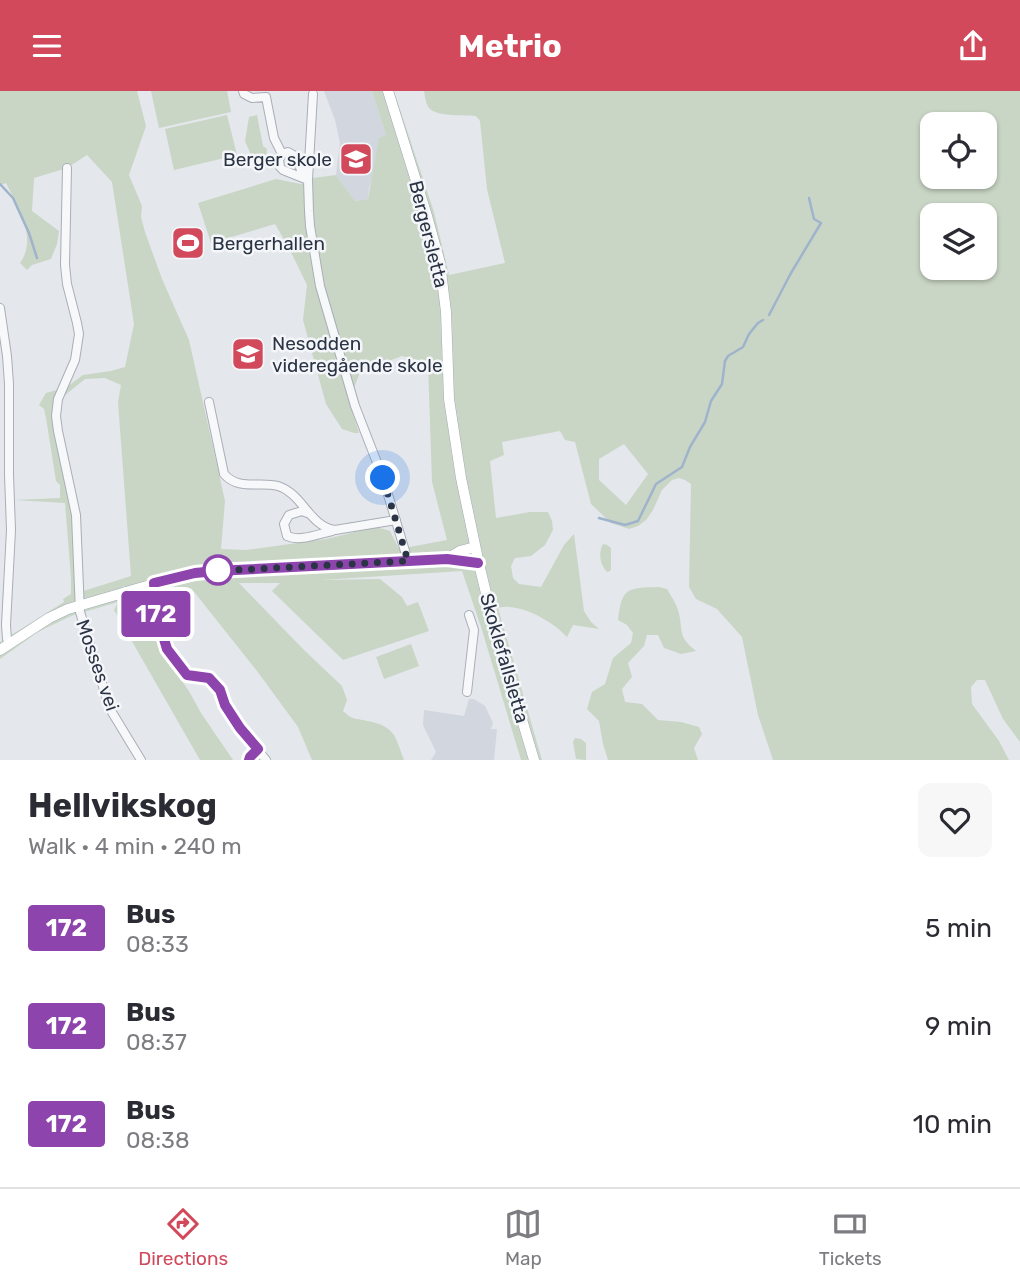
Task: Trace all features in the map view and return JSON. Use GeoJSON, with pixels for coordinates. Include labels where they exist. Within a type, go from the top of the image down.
{"type":"FeatureCollection","features":[{"type":"Feature","properties":{"kind":"main road","name":"Bergersletta"},"geometry":{"type":"LineString","coordinates":[[388,91],[443,276],[452,423],[477,555]]}},
{"type":"Feature","properties":{"kind":"main road"},"geometry":{"type":"LineString","coordinates":[[447,559],[460,551],[477,555]]}},
{"type":"Feature","properties":{"kind":"main road"},"geometry":{"type":"LineString","coordinates":[[0,650],[59,613],[185,575],[477,555]]}},
{"type":"Feature","properties":{"kind":"main road","name":"Skoklefallsletta"},"geometry":{"type":"LineString","coordinates":[[477,555],[506,671],[534,760]]}},
{"type":"Feature","properties":{"kind":"street"},"geometry":{"type":"LineString","coordinates":[[243,91],[252,98],[266,97],[274,138],[282,154]]}},
{"type":"Feature","properties":{"kind":"street"},"geometry":{"type":"LineString","coordinates":[[313,94],[306,179],[310,226],[322,295],[355,406],[383,478],[408,561]]}},
{"type":"Feature","properties":{"kind":"street"},"geometry":{"type":"LineString","coordinates":[[288,152],[297,157],[306,179],[280,167],[282,154],[288,152]]}},
{"type":"Feature","properties":{"kind":"street","name":"Mosses vei"},"geometry":{"type":"LineString","coordinates":[[67,168],[65,265],[79,334],[75,360],[58,399],[56,417],[76,515],[80,612],[106,697],[141,760]]}},
{"type":"Feature","properties":{"kind":"street"},"geometry":{"type":"LineString","coordinates":[[0,308],[9,384],[11,530],[6,625],[10,643]]}},
{"type":"Feature","properties":{"kind":"street"},"geometry":{"type":"LineString","coordinates":[[209,402],[221,462],[227,477],[234,483],[282,488],[298,498],[319,524],[334,530]]}},
{"type":"Feature","properties":{"kind":"street"},"geometry":{"type":"LineString","coordinates":[[310,514],[302,511],[286,517],[284,529],[287,536],[300,538],[396,520]]}},
{"type":"Feature","properties":{"kind":"street"},"geometry":{"type":"LineString","coordinates":[[154,583],[156,612],[167,649],[187,675],[209,678],[220,690],[225,705],[240,728],[267,760]]}},
{"type":"Feature","properties":{"kind":"street"},"geometry":{"type":"LineString","coordinates":[[142,587],[156,612]]}},
{"type":"Feature","properties":{"kind":"street"},"geometry":{"type":"LineString","coordinates":[[467,692],[474,630],[469,615]]}},
{"type":"Feature","properties":{"kind":"street"},"geometry":{"type":"LineString","coordinates":[[249,760],[258,749]]}},
{"type":"Feature","properties":{"kind":"shaded area","name":"Berger skole"},"geometry":{"type":"Polygon","coordinates":[[[324,91],[372,91],[386,135],[368,199],[355,201],[336,175],[340,143],[324,91]]]}},
{"type":"Feature","properties":{"kind":"shaded area"},"geometry":{"type":"Polygon","coordinates":[[[469,699],[485,706],[493,723],[491,729],[497,729],[494,760],[431,760],[436,752],[423,725],[424,710],[464,716],[469,699]]]}},
{"type":"Feature","properties":{"kind":"green space"},"geometry":{"type":"Polygon","coordinates":[[[0,91],[137,91],[146,126],[129,175],[142,206],[141,217],[145,232],[162,279],[189,340],[225,501],[221,549],[246,550],[326,539],[376,527],[390,531],[399,549],[447,540],[432,482],[428,363],[402,356],[360,372],[354,388],[346,392],[359,433],[342,429],[326,404],[303,320],[307,285],[275,224],[211,243],[198,203],[276,179],[301,184],[313,178],[336,175],[355,201],[368,199],[379,138],[386,135],[372,91],[394,91],[434,212],[449,275],[505,263],[487,189],[480,121],[476,116],[433,111],[427,105],[424,91],[1020,91],[1020,742],[1003,719],[985,680],[977,680],[971,687],[972,704],[999,741],[1009,760],[773,760],[758,715],[742,637],[717,609],[696,599],[689,587],[691,484],[679,478],[672,480],[662,490],[646,520],[638,526],[629,529],[611,523],[591,504],[575,442],[565,440],[560,431],[502,442],[504,455],[490,461],[496,518],[548,512],[552,521],[553,530],[545,545],[531,556],[515,558],[511,566],[513,578],[519,584],[541,587],[564,545],[574,534],[584,611],[599,629],[573,625],[567,637],[535,614],[516,608],[498,608],[542,760],[521,760],[462,571],[321,580],[380,579],[402,597],[407,606],[418,602],[429,631],[343,660],[272,591],[280,583],[239,583],[342,686],[347,700],[343,711],[352,718],[387,728],[395,737],[404,760],[312,760],[298,727],[191,588],[187,599],[148,612],[167,660],[233,760],[200,760],[114,610],[118,602],[71,616],[38,632],[0,659],[0,642],[64,602],[63,599],[71,594],[65,503],[14,500],[60,498],[60,485],[56,481],[44,409],[39,405],[46,393],[67,387],[83,375],[125,367],[134,324],[112,182],[87,155],[67,168],[34,178],[32,211],[59,231],[51,259],[32,265],[27,270],[20,263],[25,253],[27,233],[6,183],[0,185],[0,91]],[[105,378],[85,379],[64,396],[54,420],[74,518],[77,593],[131,576],[118,402],[121,385],[105,378]],[[624,444],[599,459],[599,480],[626,505],[648,474],[624,444]]]}},
{"type":"Feature","properties":{"kind":"green space"},"geometry":{"type":"Polygon","coordinates":[[[151,91],[227,91],[231,112],[159,128],[151,91]]]}},
{"type":"Feature","properties":{"kind":"green space"},"geometry":{"type":"Polygon","coordinates":[[[227,115],[237,155],[174,170],[165,129],[227,115]]]}},
{"type":"Feature","properties":{"kind":"green space"},"geometry":{"type":"Polygon","coordinates":[[[257,115],[263,146],[267,149],[266,162],[255,164],[245,141],[249,117],[257,115]]]}},
{"type":"Feature","properties":{"kind":"green space"},"geometry":{"type":"Polygon","coordinates":[[[603,544],[611,548],[611,569],[607,572],[600,559],[603,544]]]}},
{"type":"Feature","properties":{"kind":"green space"},"geometry":{"type":"Polygon","coordinates":[[[633,589],[667,589],[673,599],[683,636],[696,651],[681,654],[664,648],[658,635],[647,635],[644,646],[628,663],[632,677],[622,689],[625,702],[642,704],[658,720],[699,727],[702,734],[694,748],[698,760],[608,760],[599,721],[587,709],[592,692],[605,684],[613,658],[631,643],[633,633],[627,625],[618,620],[624,595],[633,589]]]}},
{"type":"Feature","properties":{"kind":"green space"},"geometry":{"type":"Polygon","coordinates":[[[411,644],[419,666],[384,679],[376,657],[411,644]]]}},
{"type":"Feature","properties":{"kind":"green space"},"geometry":{"type":"Polygon","coordinates":[[[575,738],[586,743],[586,760],[576,759],[573,742],[575,738]]]}},
{"type":"Feature","properties":{"kind":"waterway"},"geometry":{"type":"LineString","coordinates":[[0,184],[13,198],[37,258]]}},
{"type":"Feature","properties":{"kind":"waterway"},"geometry":{"type":"LineString","coordinates":[[769,315],[821,223],[814,219],[809,198]]}},
{"type":"Feature","properties":{"kind":"waterway"},"geometry":{"type":"LineString","coordinates":[[599,518],[625,525],[638,521],[656,484],[682,467],[705,422],[711,401],[722,384],[728,356],[743,347],[749,334],[763,320]]}},
{"type":"Feature","properties":{"kind":"bus line","name":"172"},"geometry":{"type":"LineString","coordinates":[[249,760],[258,749],[225,705],[220,690],[209,678],[187,675],[167,649],[156,612],[154,583],[216,571],[447,559],[478,563]]}},
{"type":"Feature","properties":{"kind":"place","name":"Berger skole"},"geometry":{"type":"Point","coordinates":[356,159]}},
{"type":"Feature","properties":{"kind":"place","name":"Bergerhallen"},"geometry":{"type":"Point","coordinates":[188,243]}},
{"type":"Feature","properties":{"kind":"place","name":"Nesodden videregående skole"},"geometry":{"type":"Point","coordinates":[248,354]}},
{"type":"Feature","properties":{"kind":"route"},"geometry":{"type":"LineString","coordinates":[[218,570],[216,571],[408,561],[383,478]]}}]}
